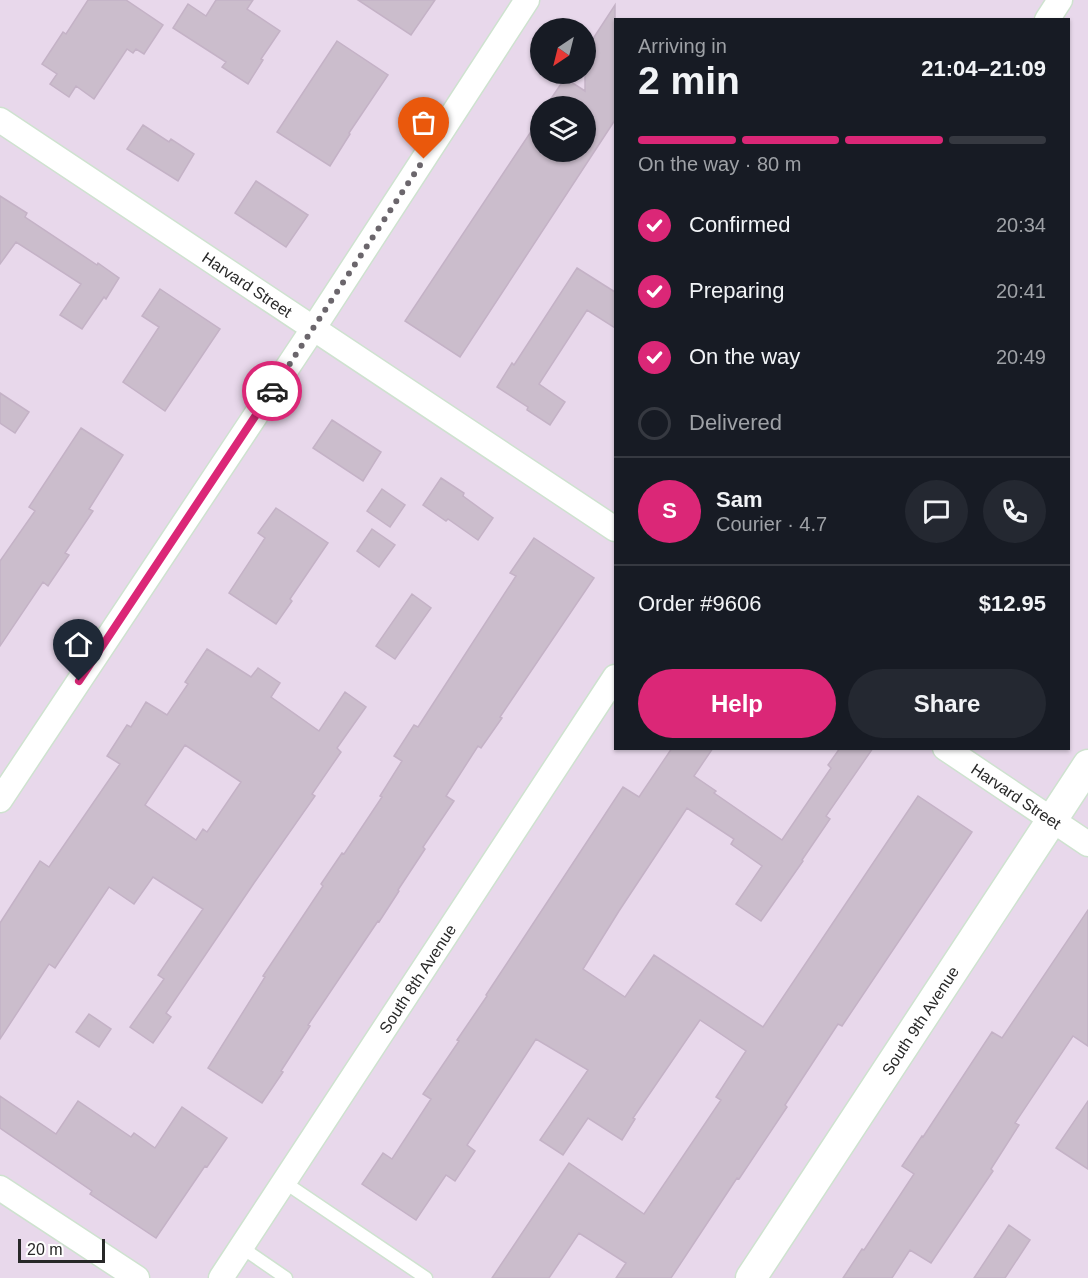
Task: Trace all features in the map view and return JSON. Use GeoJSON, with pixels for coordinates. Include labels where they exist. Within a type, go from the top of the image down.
{"type":"FeatureCollection","features":[{"type":"Feature","properties":{"kind":"street"},"geometry":{"type":"LineString","coordinates":[[0,800],[313,329],[527,0]]}},
{"type":"Feature","properties":{"kind":"street"},"geometry":{"type":"LineString","coordinates":[[1048,18],[1060,0]]}},
{"type":"Feature","properties":{"kind":"street","name":"Harvard Street"},"geometry":{"type":"LineString","coordinates":[[0,120],[614,528]]}},
{"type":"Feature","properties":{"kind":"street","name":"South 8th Avenue"},"geometry":{"type":"LineString","coordinates":[[221,1278],[614,679]]}},
{"type":"Feature","properties":{"kind":"street","name":"Harvard Street"},"geometry":{"type":"LineString","coordinates":[[948,750],[1088,844]]}},
{"type":"Feature","properties":{"kind":"street","name":"South 9th Avenue"},"geometry":{"type":"LineString","coordinates":[[751,1278],[1088,765]]}},
{"type":"Feature","properties":{"kind":"street"},"geometry":{"type":"LineString","coordinates":[[0,1188],[137,1278]]}},
{"type":"Feature","properties":{"kind":"lane"},"geometry":{"type":"LineString","coordinates":[[284,1182],[426,1278]]}},
{"type":"Feature","properties":{"kind":"lane"},"geometry":{"type":"LineString","coordinates":[[241,1247],[286,1278]]}},
{"type":"Feature","properties":{"kind":"building"},"geometry":{"type":"Polygon","coordinates":[[[88,0],[126,0],[163,25],[144,54],[136,49],[133,53],[127,49],[94,99],[76,86],[69,97],[50,84],[57,74],[42,64],[63,32],[66,34],[88,0]]]}},
{"type":"Feature","properties":{"kind":"building"},"geometry":{"type":"Polygon","coordinates":[[[216,0],[253,0],[247,9],[280,31],[248,84],[222,67],[226,62],[173,28],[188,4],[206,16],[216,0]]]}},
{"type":"Feature","properties":{"kind":"building"},"geometry":{"type":"Polygon","coordinates":[[[358,0],[435,0],[411,35],[358,0]]]}},
{"type":"Feature","properties":{"kind":"building"},"geometry":{"type":"Polygon","coordinates":[[[615,5],[614,122],[596,149],[596,96],[553,96],[561,84],[574,84],[585,91],[585,84],[596,84],[596,34],[615,5]]]}},
{"type":"Feature","properties":{"kind":"building"},"geometry":{"type":"Polygon","coordinates":[[[337,41],[388,75],[330,166],[277,132],[337,41]]]}},
{"type":"Feature","properties":{"kind":"building"},"geometry":{"type":"Polygon","coordinates":[[[143,125],[169,142],[171,139],[194,154],[178,181],[127,149],[143,125]]]}},
{"type":"Feature","properties":{"kind":"building"},"geometry":{"type":"Polygon","coordinates":[[[530,133],[530,162],[588,162],[460,357],[405,321],[530,133]]]}},
{"type":"Feature","properties":{"kind":"building"},"geometry":{"type":"Polygon","coordinates":[[[256,181],[308,215],[286,247],[235,213],[256,181]]]}},
{"type":"Feature","properties":{"kind":"building"},"geometry":{"type":"Polygon","coordinates":[[[0,196],[27,213],[25,217],[119,278],[106,299],[104,297],[82,329],[60,315],[81,284],[16,242],[0,264],[0,196]]]}},
{"type":"Feature","properties":{"kind":"building"},"geometry":{"type":"Polygon","coordinates":[[[577,268],[614,291],[614,327],[587,310],[539,384],[565,402],[550,425],[527,410],[528,407],[497,387],[512,363],[514,365],[577,268]]]}},
{"type":"Feature","properties":{"kind":"building"},"geometry":{"type":"Polygon","coordinates":[[[160,289],[220,329],[165,411],[123,382],[159,327],[142,316],[160,289]]]}},
{"type":"Feature","properties":{"kind":"building"},"geometry":{"type":"Polygon","coordinates":[[[0,393],[29,412],[15,433],[0,423],[0,393]]]}},
{"type":"Feature","properties":{"kind":"building"},"geometry":{"type":"Polygon","coordinates":[[[332,420],[381,452],[363,481],[313,448],[332,420]]]}},
{"type":"Feature","properties":{"kind":"building"},"geometry":{"type":"Polygon","coordinates":[[[81,428],[123,455],[89,509],[93,511],[65,553],[69,555],[48,586],[43,582],[0,646],[0,561],[35,511],[29,507],[81,428]]]}},
{"type":"Feature","properties":{"kind":"building"},"geometry":{"type":"Polygon","coordinates":[[[441,478],[464,493],[463,496],[493,518],[478,540],[423,505],[441,478]]]}},
{"type":"Feature","properties":{"kind":"building"},"geometry":{"type":"Polygon","coordinates":[[[382,489],[405,505],[390,527],[367,511],[382,489]]]}},
{"type":"Feature","properties":{"kind":"building"},"geometry":{"type":"Polygon","coordinates":[[[276,508],[328,543],[276,624],[229,593],[265,538],[258,533],[276,508]]]}},
{"type":"Feature","properties":{"kind":"building"},"geometry":{"type":"Polygon","coordinates":[[[372,529],[395,545],[379,567],[357,551],[372,529]]]}},
{"type":"Feature","properties":{"kind":"building"},"geometry":{"type":"Polygon","coordinates":[[[534,538],[594,578],[500,717],[502,718],[481,748],[478,746],[446,796],[454,801],[423,847],[425,849],[379,922],[308,1025],[310,1026],[281,1071],[283,1072],[262,1103],[208,1068],[265,977],[263,976],[323,886],[321,884],[382,797],[380,796],[402,761],[394,756],[414,725],[418,727],[516,576],[510,573],[534,538]]]}},
{"type":"Feature","properties":{"kind":"building"},"geometry":{"type":"Polygon","coordinates":[[[412,594],[431,608],[395,659],[376,646],[412,594]]]}},
{"type":"Feature","properties":{"kind":"building"},"geometry":{"type":"Polygon","coordinates":[[[207,649],[251,677],[258,668],[280,683],[271,697],[319,731],[345,692],[366,707],[337,748],[341,752],[312,794],[315,796],[166,1013],[171,1017],[153,1043],[130,1027],[164,979],[158,975],[203,909],[153,877],[134,904],[109,887],[55,968],[49,964],[0,1039],[0,923],[40,861],[49,867],[120,764],[107,756],[127,725],[131,727],[146,702],[167,715],[188,684],[185,682],[207,649]],[[185,745],[145,805],[196,840],[203,829],[207,832],[241,782],[185,745]]]}},
{"type":"Feature","properties":{"kind":"building"},"geometry":{"type":"Polygon","coordinates":[[[671,750],[712,750],[694,776],[716,791],[714,793],[782,840],[831,768],[828,765],[839,750],[872,750],[826,816],[830,819],[803,861],[761,921],[736,904],[762,866],[731,844],[734,839],[687,808],[583,969],[625,997],[654,955],[763,1027],[918,796],[972,832],[842,1026],[838,1024],[785,1105],[787,1107],[671,1278],[616,1278],[626,1263],[579,1233],[549,1278],[492,1278],[569,1163],[644,1214],[721,1100],[716,1097],[746,1051],[700,1020],[633,1118],[635,1119],[622,1140],[588,1118],[563,1155],[540,1140],[588,1070],[536,1039],[467,1145],[475,1151],[455,1181],[446,1175],[416,1220],[362,1184],[383,1153],[392,1159],[431,1099],[423,1094],[623,787],[639,797],[671,750]]]}},
{"type":"Feature","properties":{"kind":"building"},"geometry":{"type":"Polygon","coordinates":[[[1088,910],[1088,1046],[1073,1036],[1015,1123],[1019,1125],[991,1169],[993,1171],[931,1263],[910,1250],[892,1278],[843,1278],[914,1174],[902,1166],[992,1032],[1002,1038],[1088,910]]]}},
{"type":"Feature","properties":{"kind":"building"},"geometry":{"type":"Polygon","coordinates":[[[89,1014],[111,1029],[99,1047],[76,1032],[89,1014]]]}},
{"type":"Feature","properties":{"kind":"building"},"geometry":{"type":"Polygon","coordinates":[[[0,1096],[56,1134],[78,1101],[131,1137],[134,1133],[155,1148],[182,1107],[227,1138],[156,1238],[90,1194],[92,1191],[0,1128],[0,1096]]]}},
{"type":"Feature","properties":{"kind":"building"},"geometry":{"type":"Polygon","coordinates":[[[1088,1101],[1088,1169],[1056,1148],[1088,1101]]]}},
{"type":"Feature","properties":{"kind":"building"},"geometry":{"type":"Polygon","coordinates":[[[1009,1225],[1030,1240],[1005,1278],[974,1278],[1009,1225]]]}},
{"type":"Feature","properties":{"kind":"way so far"},"geometry":{"type":"LineString","coordinates":[[272,391],[424,159]]}},
{"type":"Feature","properties":{"kind":"route"},"geometry":{"type":"LineString","coordinates":[[79,681],[272,391]]}}]}
